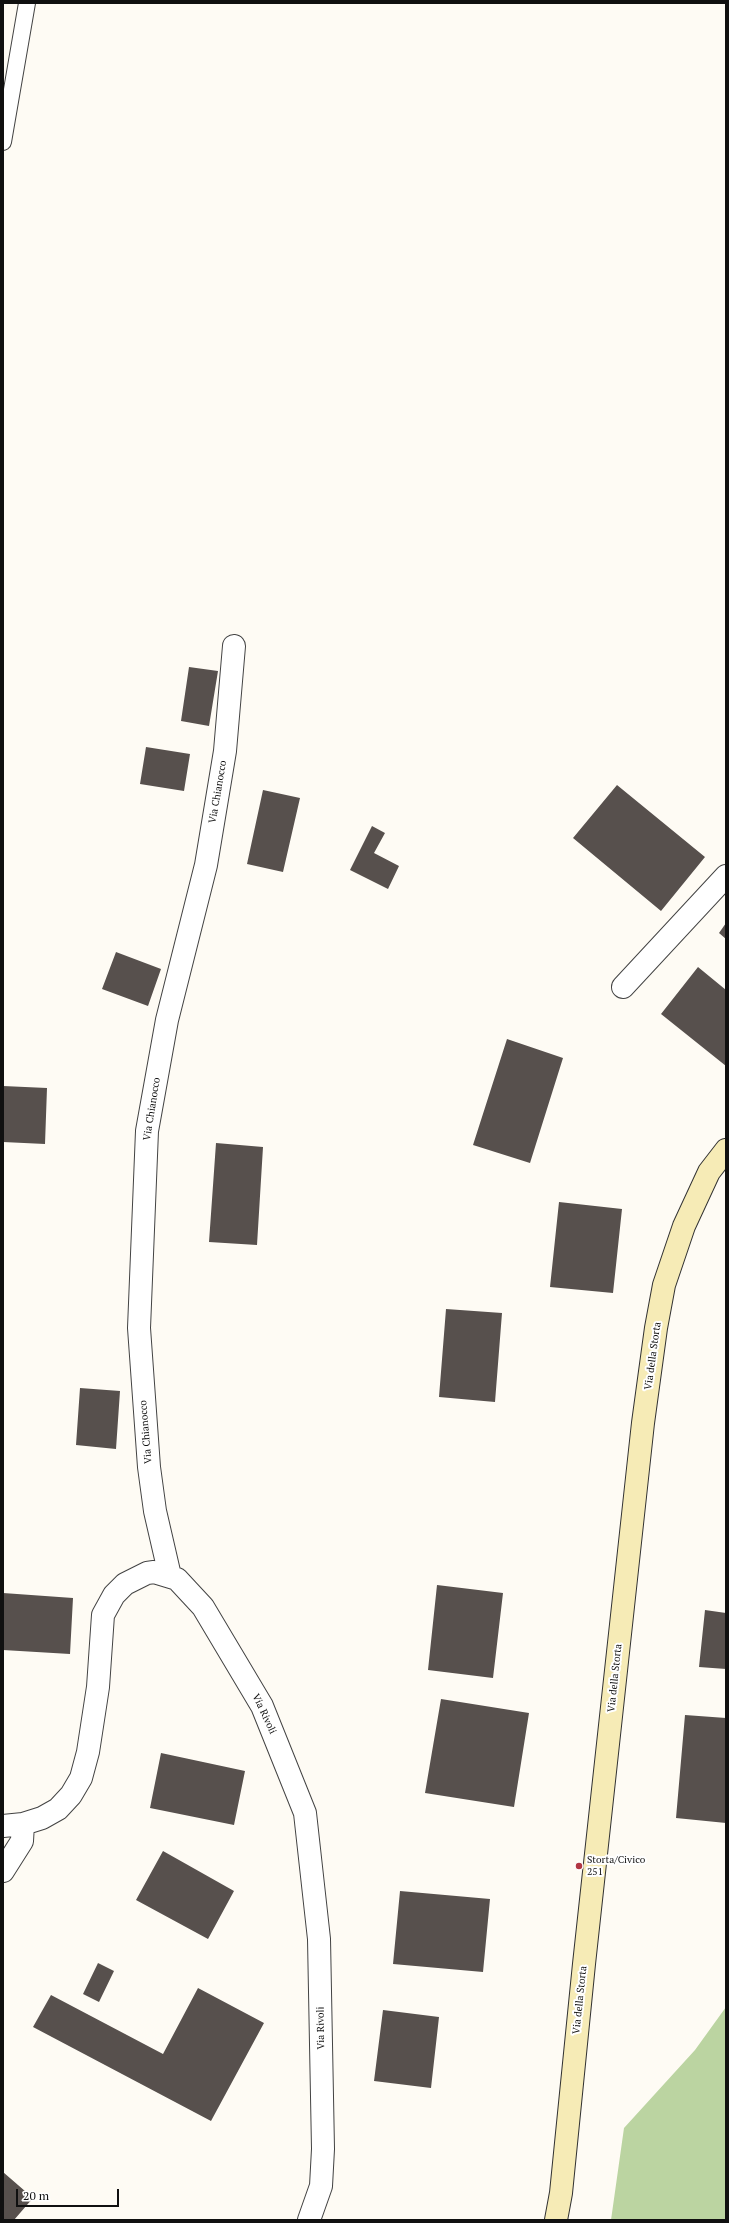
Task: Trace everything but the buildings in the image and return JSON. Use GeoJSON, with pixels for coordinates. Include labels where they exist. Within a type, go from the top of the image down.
{"type":"FeatureCollection","features":[{"type":"Feature","properties":{"kind":"main road","name":"Via della Storta"},"geometry":{"type":"LineString","coordinates":[[556,2220],[561,2193],[584,1964],[639,1462],[656,1328],[664,1284],[684,1226],[709,1172],[726,1150]]}},
{"type":"Feature","properties":{"kind":"street","name":"Via Chianocco"},"geometry":{"type":"LineString","coordinates":[[170,1576],[155,1511],[149,1467],[139,1328],[147,1131],[167,1020],[208,850],[225,751],[234,646]]}},
{"type":"Feature","properties":{"kind":"street"},"geometry":{"type":"LineString","coordinates":[[623,987],[726,876]]}},
{"type":"Feature","properties":{"kind":"street","name":"Via Rivoli"},"geometry":{"type":"LineString","coordinates":[[13,1825],[42,1818],[58,1809],[71,1795],[81,1778],[88,1752],[98,1687],[104,1615],[109,1602],[125,1584],[139,1576],[154,1572],[170,1576],[182,1583],[203,1607],[262,1706],[305,1813],[319,1939],[323,2149],[321,2186],[309,2220]]}},
{"type":"Feature","properties":{"kind":"street"},"geometry":{"type":"LineString","coordinates":[[3,1870],[22,1842],[13,1825]]}},
{"type":"Feature","properties":{"kind":"lane"},"geometry":{"type":"LineString","coordinates":[[3,142],[27,3]]}},
{"type":"Feature","properties":{"kind":"green space"},"geometry":{"type":"Polygon","coordinates":[[[726,2007],[726,2220],[611,2220],[624,2128],[695,2050],[726,2007]]]}},
{"type":"Feature","properties":{"kind":"place","name":"Storta/Civico 251"},"geometry":{"type":"Point","coordinates":[579,1866]}}]}
